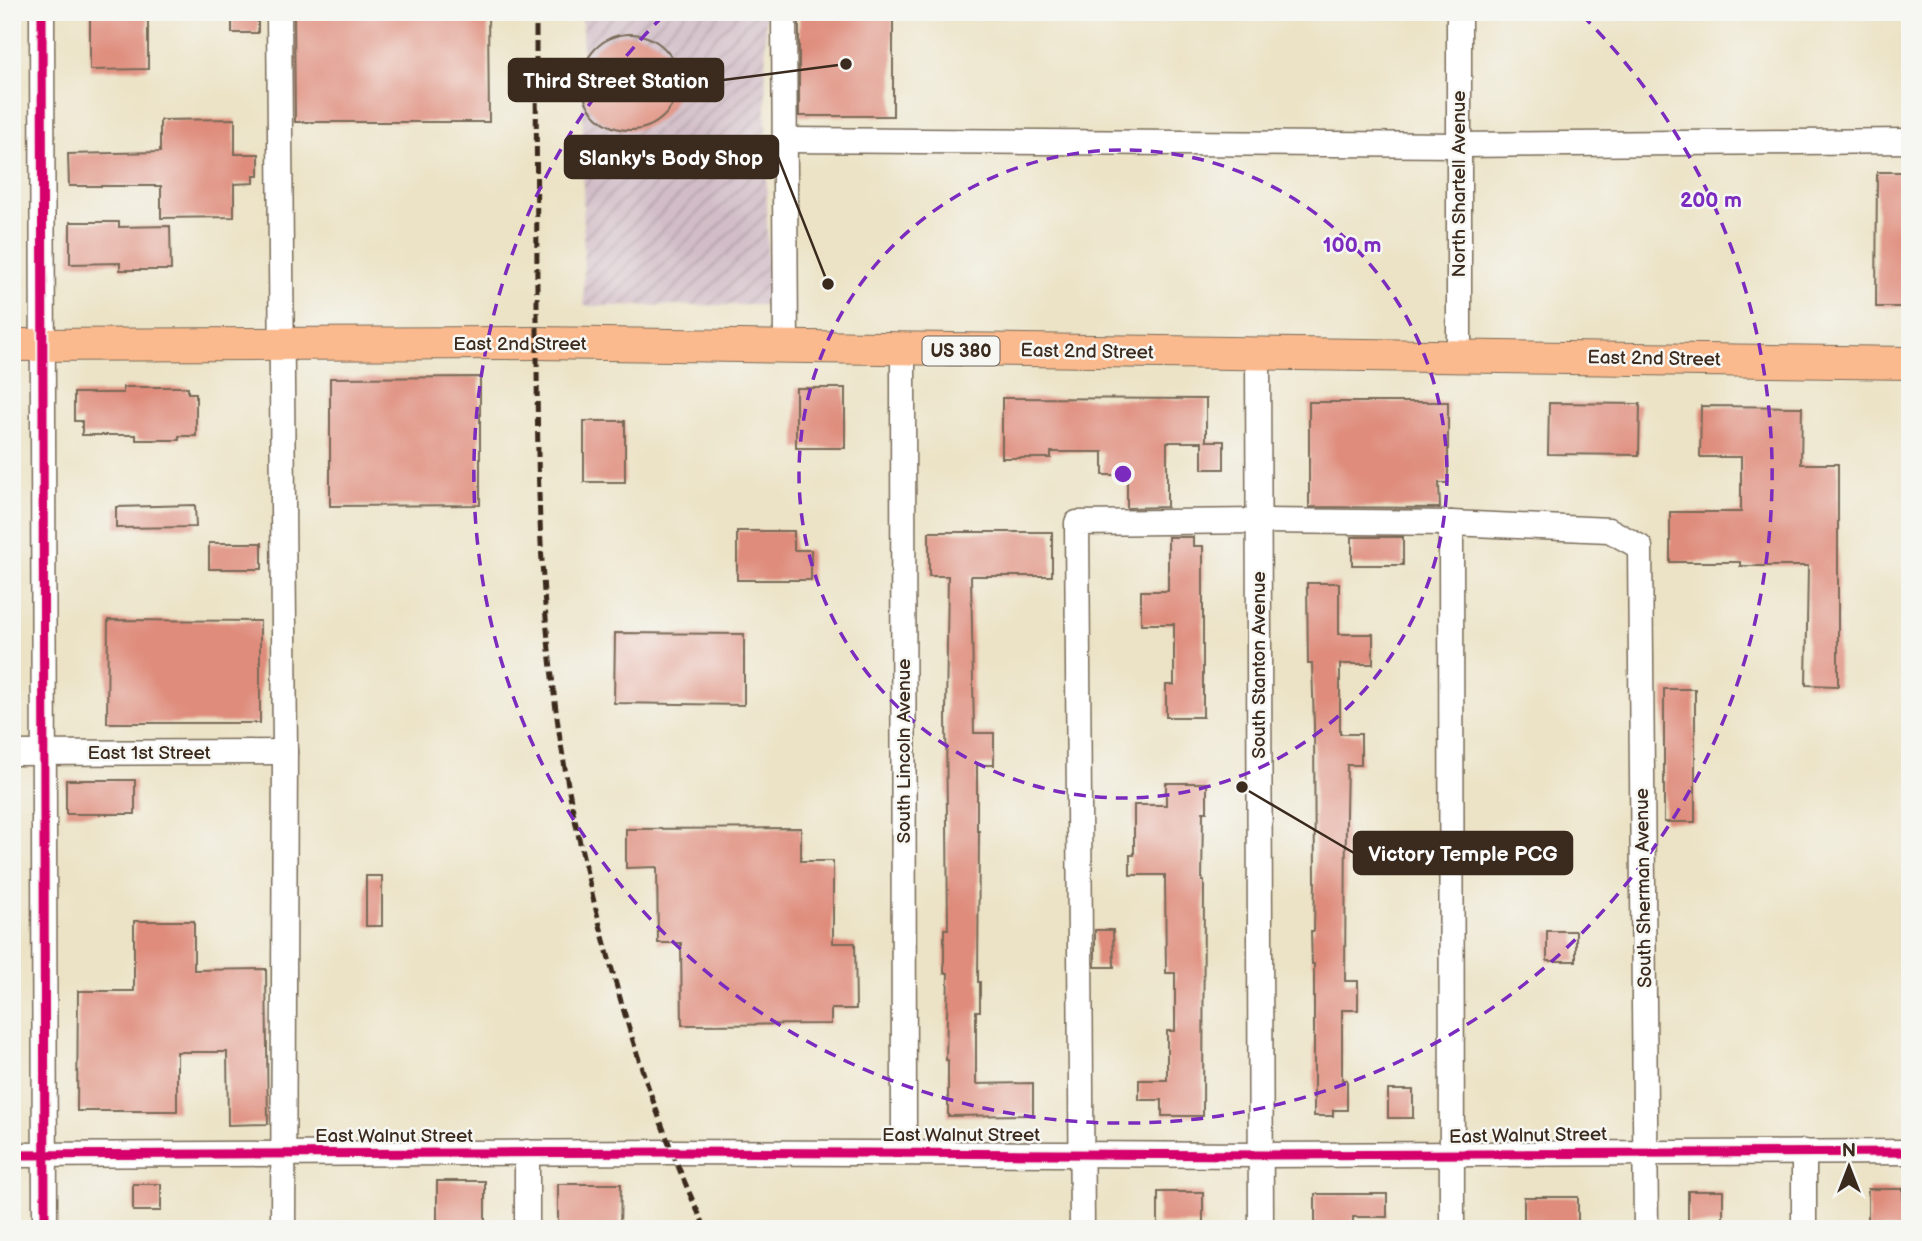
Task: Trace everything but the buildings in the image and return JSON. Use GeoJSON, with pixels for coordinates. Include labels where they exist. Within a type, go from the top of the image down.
{"type":"FeatureCollection","features":[{"type":"Feature","properties":{"kind":"main road","name":"East 2nd Street"},"geometry":{"type":"LineString","coordinates":[[27,345],[537,343],[1910,363]]}},
{"type":"Feature","properties":{"kind":"street"},"geometry":{"type":"LineString","coordinates":[[42,12],[27,345],[44,753],[44,1229]]}},
{"type":"Feature","properties":{"kind":"street"},"geometry":{"type":"LineString","coordinates":[[279,12],[285,752],[283,1229]]}},
{"type":"Feature","properties":{"kind":"street"},"geometry":{"type":"LineString","coordinates":[[784,12],[786,348]]}},
{"type":"Feature","properties":{"kind":"street","name":"North Shartell Avenue"},"geometry":{"type":"LineString","coordinates":[[1459,12],[1459,356]]}},
{"type":"Feature","properties":{"kind":"street"},"geometry":{"type":"LineString","coordinates":[[785,140],[1459,145],[1910,141]]}},
{"type":"Feature","properties":{"kind":"street","name":"South Lincoln Avenue"},"geometry":{"type":"LineString","coordinates":[[903,350],[904,1152]]}},
{"type":"Feature","properties":{"kind":"street","name":"South Stanton Avenue"},"geometry":{"type":"LineString","coordinates":[[1258,354],[1261,1229]]}},
{"type":"Feature","properties":{"kind":"street"},"geometry":{"type":"LineString","coordinates":[[1082,1229],[1077,523],[1259,521],[1451,523],[1452,1229]]}},
{"type":"Feature","properties":{"kind":"street","name":"South Sherman Avenue"},"geometry":{"type":"LineString","coordinates":[[1451,523],[1609,530],[1640,547],[1646,1229]]}},
{"type":"Feature","properties":{"kind":"street","name":"East 1st Street"},"geometry":{"type":"LineString","coordinates":[[12,753],[285,752]]}},
{"type":"Feature","properties":{"kind":"street"},"geometry":{"type":"LineString","coordinates":[[527,1152],[527,1229]]}},
{"type":"Feature","properties":{"kind":"street","name":"East Walnut Street"},"geometry":{"type":"LineString","coordinates":[[12,1155],[527,1152],[1262,1155],[1910,1152]]}},
{"type":"Feature","properties":{"kind":"street"},"geometry":{"type":"LineString","coordinates":[[1804,1152],[1804,1229]]}},
{"type":"Feature","properties":{"kind":"shaded area"},"geometry":{"type":"Polygon","coordinates":[[[582,12],[765,12],[768,305],[584,306],[582,12]]]}},
{"type":"Feature","properties":{"kind":"railway"},"geometry":{"type":"LineString","coordinates":[[536,12],[539,504],[544,595],[557,716],[579,838],[622,1006],[646,1082],[689,1193],[706,1229]]}},
{"type":"Feature","properties":{"kind":"cycle path"},"geometry":{"type":"LineString","coordinates":[[42,12],[45,1229]]}},
{"type":"Feature","properties":{"kind":"cycle path"},"geometry":{"type":"LineString","coordinates":[[12,1155],[1910,1152]]}},
{"type":"Feature","properties":{"kind":"place","name":"Third Street Station"},"geometry":{"type":"Point","coordinates":[846,64]}},
{"type":"Feature","properties":{"kind":"place","name":"Slanky's Body Shop"},"geometry":{"type":"Point","coordinates":[828,284]}},
{"type":"Feature","properties":{"kind":"place","name":"Victory Temple PCG"},"geometry":{"type":"Point","coordinates":[1242,787]}}]}
